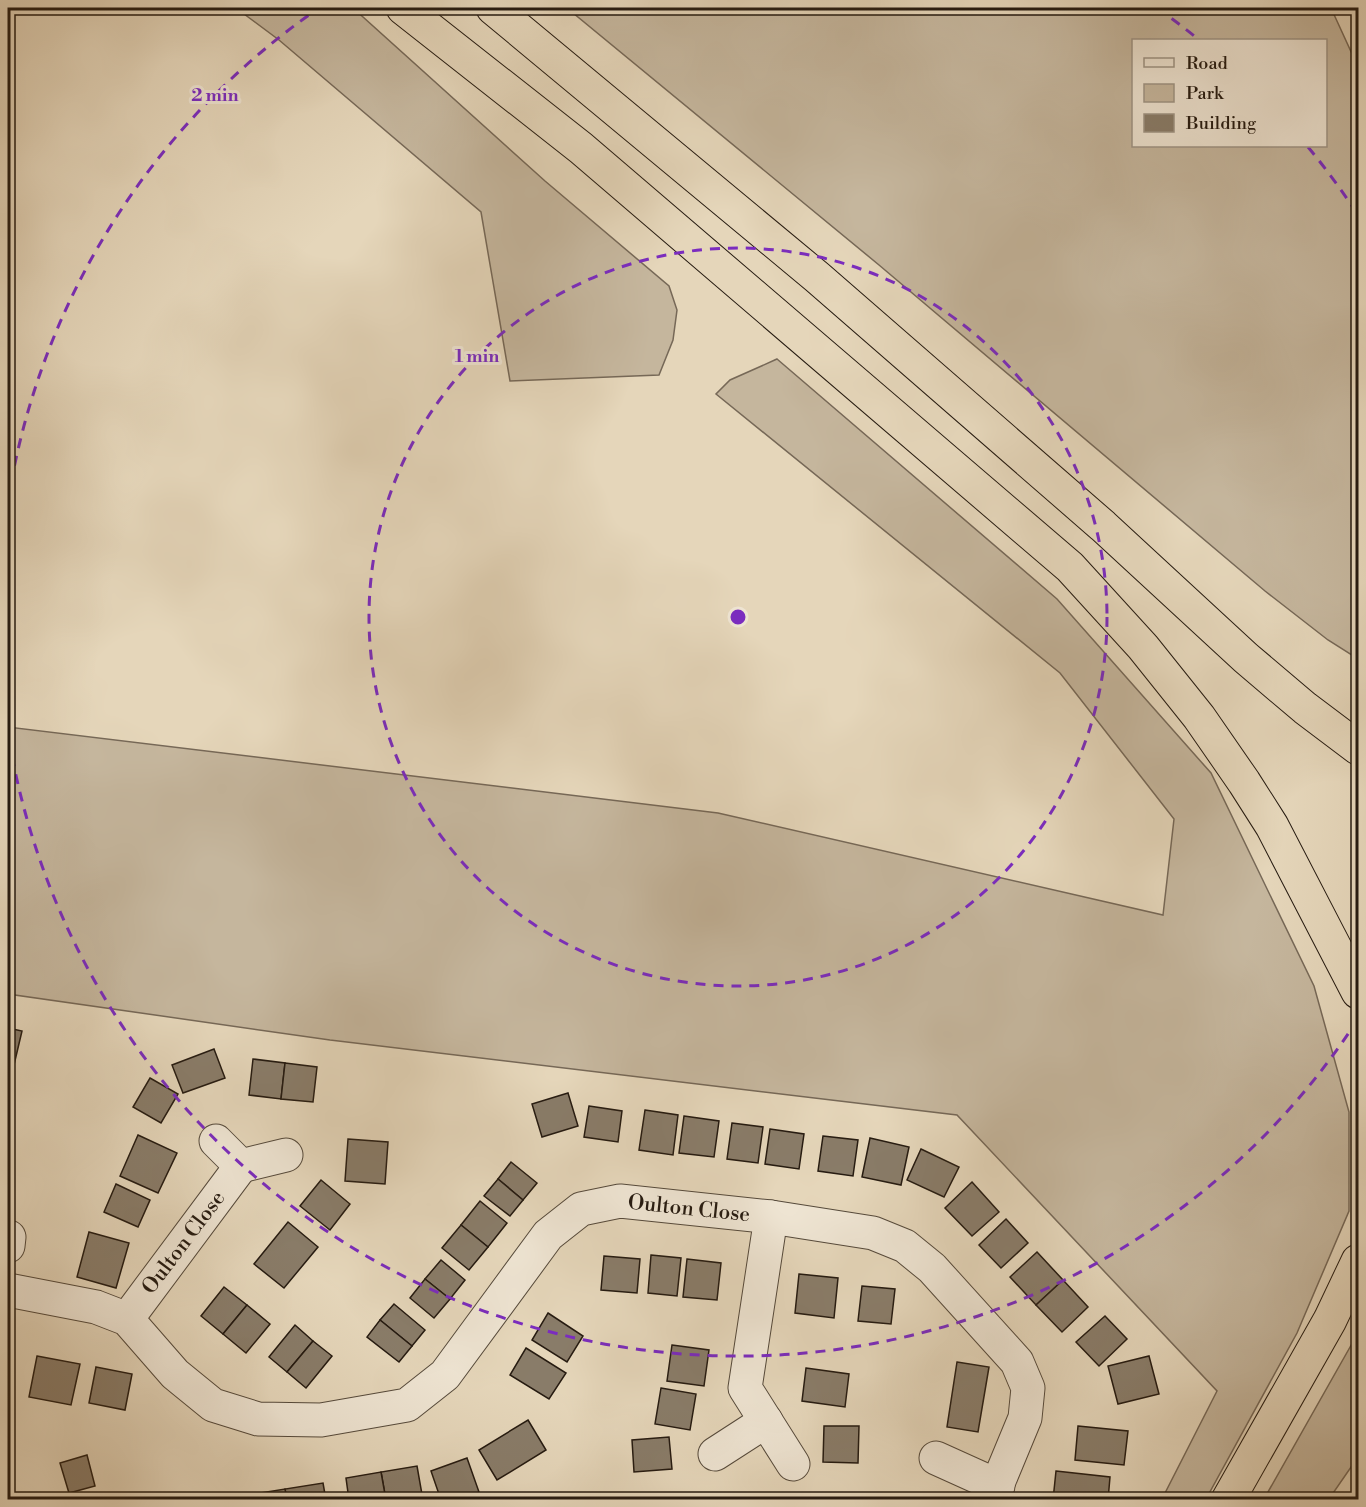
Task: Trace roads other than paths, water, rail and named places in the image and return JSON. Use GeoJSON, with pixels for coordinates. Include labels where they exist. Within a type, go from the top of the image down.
{"type":"FeatureCollection","features":[{"type":"Feature","properties":{"kind":"highway"},"geometry":{"type":"LineString","coordinates":[[403,8],[581,148],[1070,567],[1143,647],[1199,717],[1244,782],[1272,826],[1359,992]]}},
{"type":"Feature","properties":{"kind":"highway"},"geometry":{"type":"LineString","coordinates":[[494,8],[817,277],[1103,526],[1246,658],[1305,708],[1359,748]]}},
{"type":"Feature","properties":{"kind":"highway"},"geometry":{"type":"LineString","coordinates":[[1228,1500],[1330,1320],[1359,1261]]}},
{"type":"Feature","properties":{"kind":"street"},"geometry":{"type":"LineString","coordinates":[[216,1141],[241,1166],[286,1155]]}},
{"type":"Feature","properties":{"kind":"street","name":"Oulton Close"},"geometry":{"type":"LineString","coordinates":[[127,1319],[241,1166]]}},
{"type":"Feature","properties":{"kind":"street","name":"Oulton Close"},"geometry":{"type":"LineString","coordinates":[[8,1290],[96,1307],[127,1319],[175,1374],[213,1405],[258,1419],[321,1420],[407,1405],[445,1375],[548,1235],[581,1209],[620,1201],[771,1217],[873,1233],[905,1246],[932,1268],[1017,1362],[1028,1388],[1025,1418],[994,1493],[936,1458]]}},
{"type":"Feature","properties":{"kind":"street"},"geometry":{"type":"LineString","coordinates":[[771,1217],[746,1388],[793,1464]]}},
{"type":"Feature","properties":{"kind":"street"},"geometry":{"type":"LineString","coordinates":[[715,1454],[766,1421]]}}]}
